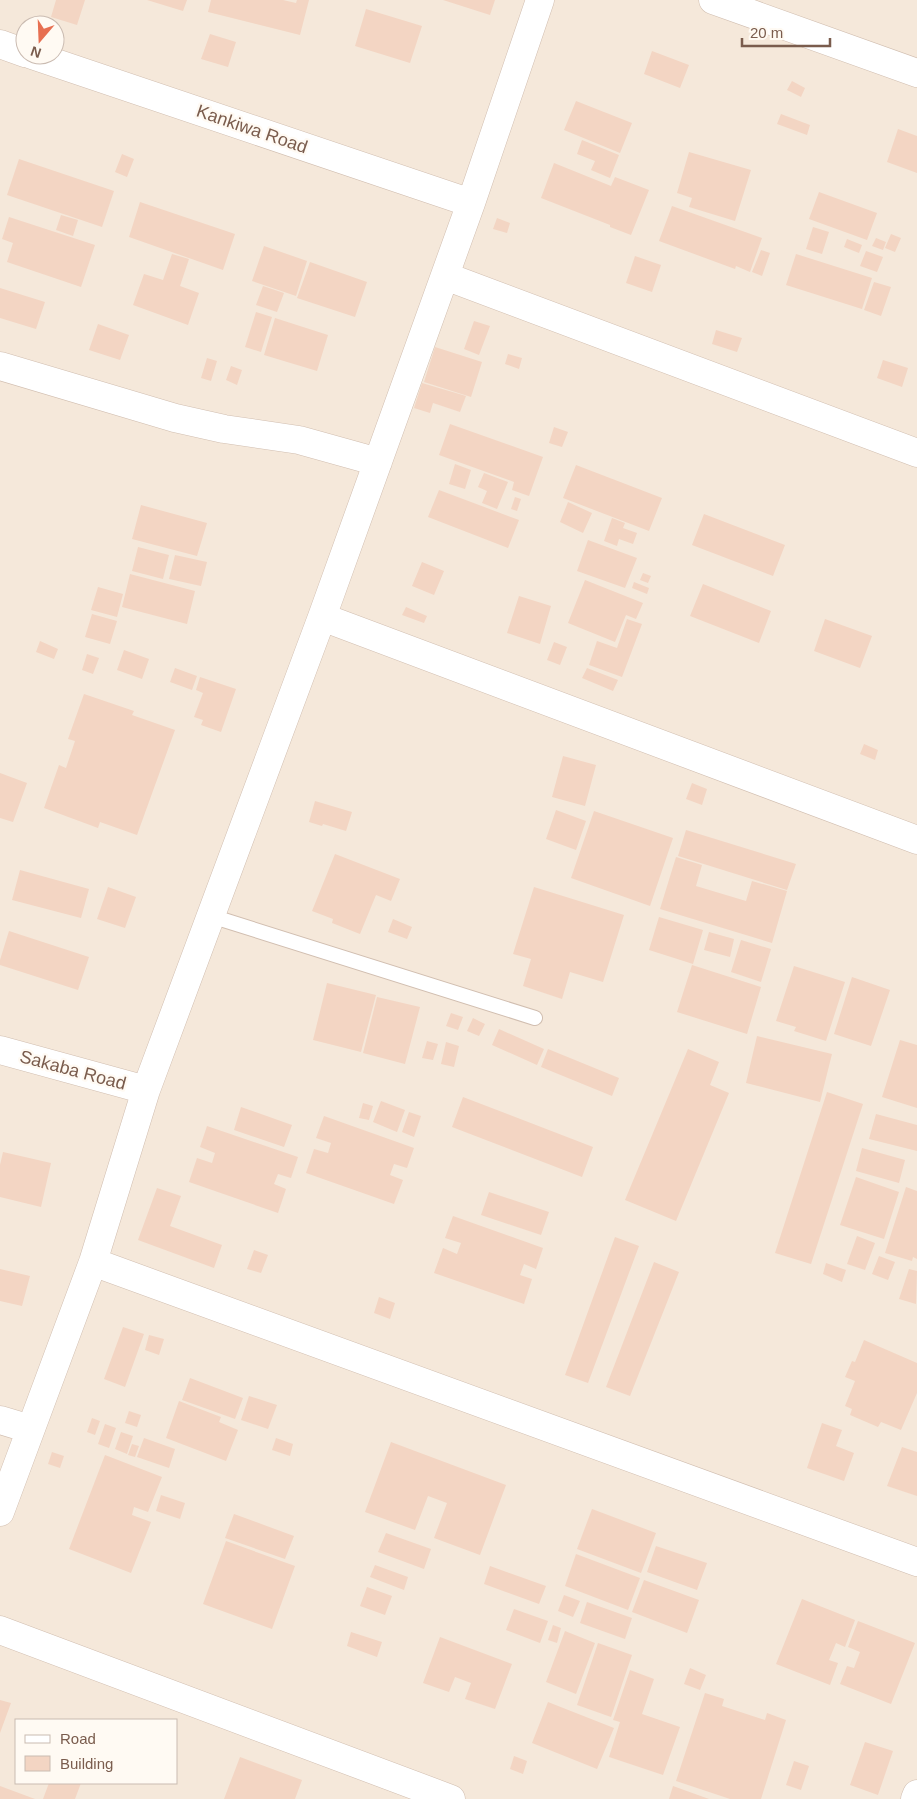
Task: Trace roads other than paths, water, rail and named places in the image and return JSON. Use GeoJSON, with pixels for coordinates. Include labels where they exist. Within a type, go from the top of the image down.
{"type":"FeatureCollection","features":[{"type":"Feature","properties":{"kind":"street"},"geometry":{"type":"LineString","coordinates":[[0,1512],[93,1262],[146,1090],[322,617],[471,203],[540,0]]}},
{"type":"Feature","properties":{"kind":"street"},"geometry":{"type":"LineString","coordinates":[[713,0],[917,73]]}},
{"type":"Feature","properties":{"kind":"street"},"geometry":{"type":"LineString","coordinates":[[0,44],[15,49]]}},
{"type":"Feature","properties":{"kind":"street","name":"Kankiwa Road"},"geometry":{"type":"LineString","coordinates":[[62,65],[471,203]]}},
{"type":"Feature","properties":{"kind":"street"},"geometry":{"type":"LineString","coordinates":[[445,276],[917,453]]}},
{"type":"Feature","properties":{"kind":"street"},"geometry":{"type":"LineString","coordinates":[[0,366],[175,418],[224,429],[299,440],[378,462]]}},
{"type":"Feature","properties":{"kind":"street"},"geometry":{"type":"LineString","coordinates":[[322,617],[917,840]]}},
{"type":"Feature","properties":{"kind":"street","name":"Sakaba Road"},"geometry":{"type":"LineString","coordinates":[[0,1050],[146,1090]]}},
{"type":"Feature","properties":{"kind":"street"},"geometry":{"type":"LineString","coordinates":[[93,1262],[917,1562]]}},
{"type":"Feature","properties":{"kind":"street"},"geometry":{"type":"LineString","coordinates":[[0,1420],[30,1429]]}},
{"type":"Feature","properties":{"kind":"street"},"geometry":{"type":"LineString","coordinates":[[0,1630],[451,1799]]}},
{"type":"Feature","properties":{"kind":"street"},"geometry":{"type":"LineString","coordinates":[[915,1799],[917,1794]]}},
{"type":"Feature","properties":{"kind":"lane"},"geometry":{"type":"LineString","coordinates":[[211,916],[535,1018]]}}]}
